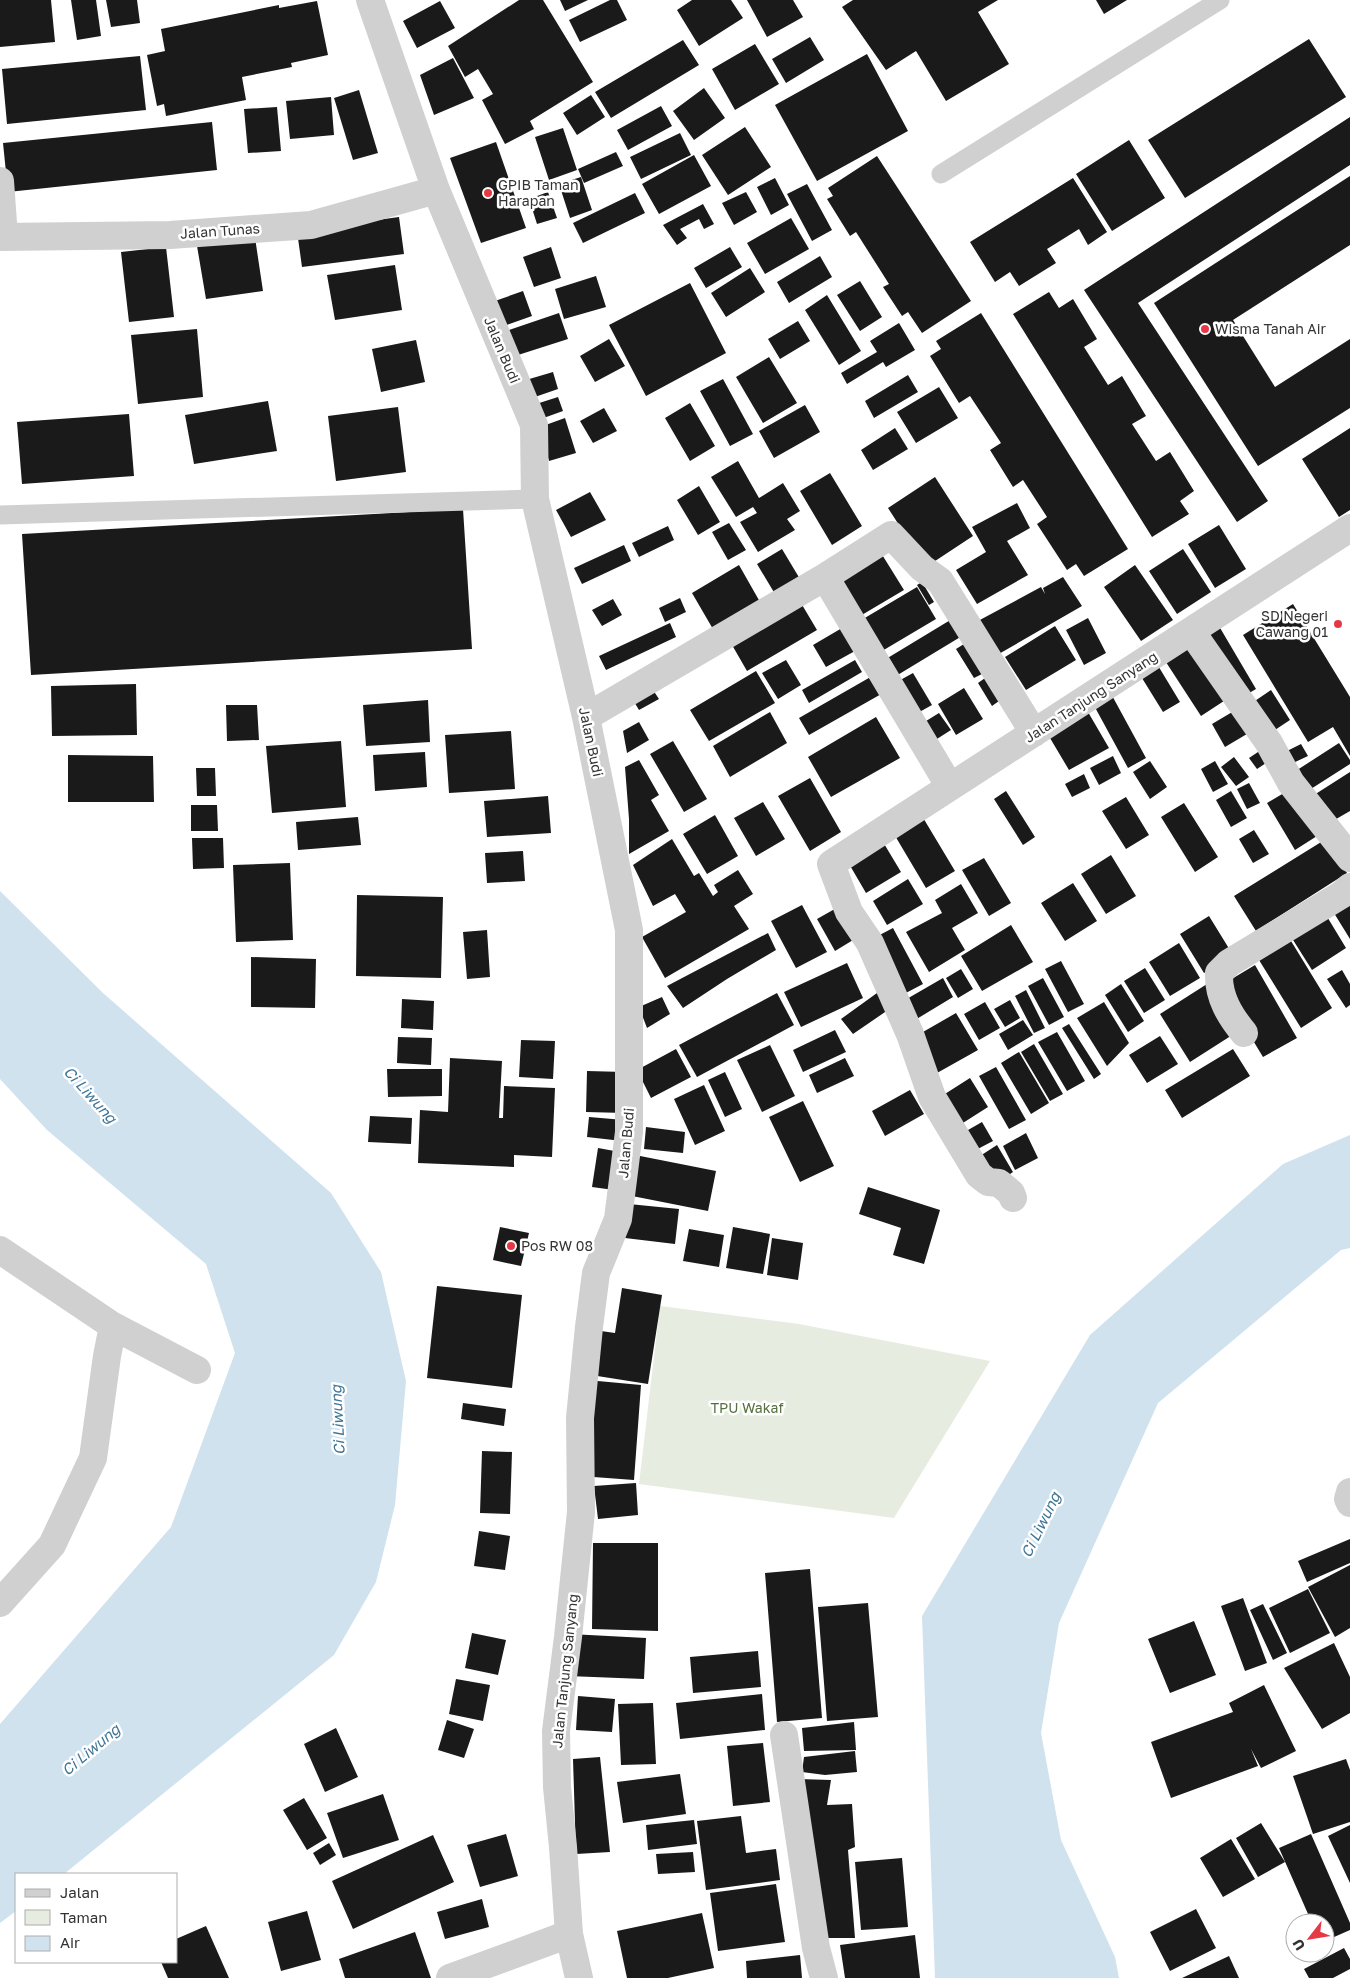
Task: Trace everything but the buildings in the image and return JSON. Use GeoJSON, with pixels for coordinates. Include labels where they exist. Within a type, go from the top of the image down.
{"type":"FeatureCollection","features":[{"type":"Feature","properties":{"kind":"street","name":"Jalan Budi"},"geometry":{"type":"LineString","coordinates":[[370,0],[436,190],[534,426],[535,499],[586,717],[629,930],[629,1132],[618,1220],[596,1273],[589,1327],[580,1418],[580,1512]]}},
{"type":"Feature","properties":{"kind":"street"},"geometry":{"type":"LineString","coordinates":[[0,181],[2,237]]}},
{"type":"Feature","properties":{"kind":"street","name":"Jalan Tunas"},"geometry":{"type":"LineString","coordinates":[[2,237],[170,234],[311,225],[436,190]]}},
{"type":"Feature","properties":{"kind":"street","name":"Jalan Tanjung Sanyang"},"geometry":{"type":"LineString","coordinates":[[1013,1198],[999,1183],[988,1182],[979,1175],[932,1097],[910,1034],[870,943],[849,912],[831,864],[1350,528]]}},
{"type":"Feature","properties":{"kind":"street"},"geometry":{"type":"LineString","coordinates":[[586,717],[825,577],[890,535],[922,568],[940,581],[1034,733]]}},
{"type":"Feature","properties":{"kind":"street"},"geometry":{"type":"LineString","coordinates":[[825,577],[950,787]]}},
{"type":"Feature","properties":{"kind":"street"},"geometry":{"type":"LineString","coordinates":[[1192,631],[1269,743],[1291,782],[1350,858]]}},
{"type":"Feature","properties":{"kind":"street"},"geometry":{"type":"LineString","coordinates":[[1244,1033],[1235,1023],[1220,995],[1218,987],[1219,973],[1229,963],[1341,895],[1350,887]]}},
{"type":"Feature","properties":{"kind":"street"},"geometry":{"type":"LineString","coordinates":[[0,1250],[113,1326],[197,1370]]}},
{"type":"Feature","properties":{"kind":"street"},"geometry":{"type":"LineString","coordinates":[[0,1603],[52,1545],[93,1458],[113,1326]]}},
{"type":"Feature","properties":{"kind":"street"},"geometry":{"type":"LineString","coordinates":[[1350,1492],[1348,1499],[1350,1503]]}},
{"type":"Feature","properties":{"kind":"street","name":"Jalan Tanjung Sanyang"},"geometry":{"type":"LineString","coordinates":[[579,1978],[569,1934],[557,1787],[556,1731],[568,1638],[580,1512]]}},
{"type":"Feature","properties":{"kind":"street"},"geometry":{"type":"LineString","coordinates":[[784,1735],[816,1948],[824,1978]]}},
{"type":"Feature","properties":{"kind":"street"},"geometry":{"type":"LineString","coordinates":[[450,1978],[569,1934]]}},
{"type":"Feature","properties":{"kind":"lane"},"geometry":{"type":"LineString","coordinates":[[941,174],[1220,0]]}},
{"type":"Feature","properties":{"kind":"lane"},"geometry":{"type":"LineString","coordinates":[[0,515],[535,499]]}},
{"type":"Feature","properties":{"kind":"green space","name":"TPU Wakaf"},"geometry":{"type":"Polygon","coordinates":[[[660,1306],[799,1324],[990,1361],[894,1518],[639,1484],[660,1306]]]}},
{"type":"Feature","properties":{"kind":"water","name":"Ci Liwung"},"geometry":{"type":"Polygon","coordinates":[[[0,891],[103,993],[331,1193],[381,1272],[406,1381],[395,1505],[376,1582],[334,1655],[65,1873],[15,1873],[15,1912],[0,1923],[0,1724],[171,1527],[235,1353],[206,1264],[47,1130],[0,1079],[0,891]]]}},
{"type":"Feature","properties":{"kind":"water","name":"Ci Liwung"},"geometry":{"type":"Polygon","coordinates":[[[1350,1135],[1350,1248],[1341,1250],[1158,1403],[1059,1623],[1041,1733],[1061,1840],[1115,1957],[1119,1978],[935,1978],[922,1616],[1090,1335],[1283,1164],[1350,1135]]]}},
{"type":"Feature","properties":{"kind":"place","name":"GPIB Taman Harapan"},"geometry":{"type":"Point","coordinates":[488,193]}},
{"type":"Feature","properties":{"kind":"place","name":"Wisma Tanah Air"},"geometry":{"type":"Point","coordinates":[1205,329]}},
{"type":"Feature","properties":{"kind":"place","name":"SD Negeri Cawang 01"},"geometry":{"type":"Point","coordinates":[1338,624]}},
{"type":"Feature","properties":{"kind":"place","name":"Pos RW 08"},"geometry":{"type":"Point","coordinates":[511,1246]}}]}
